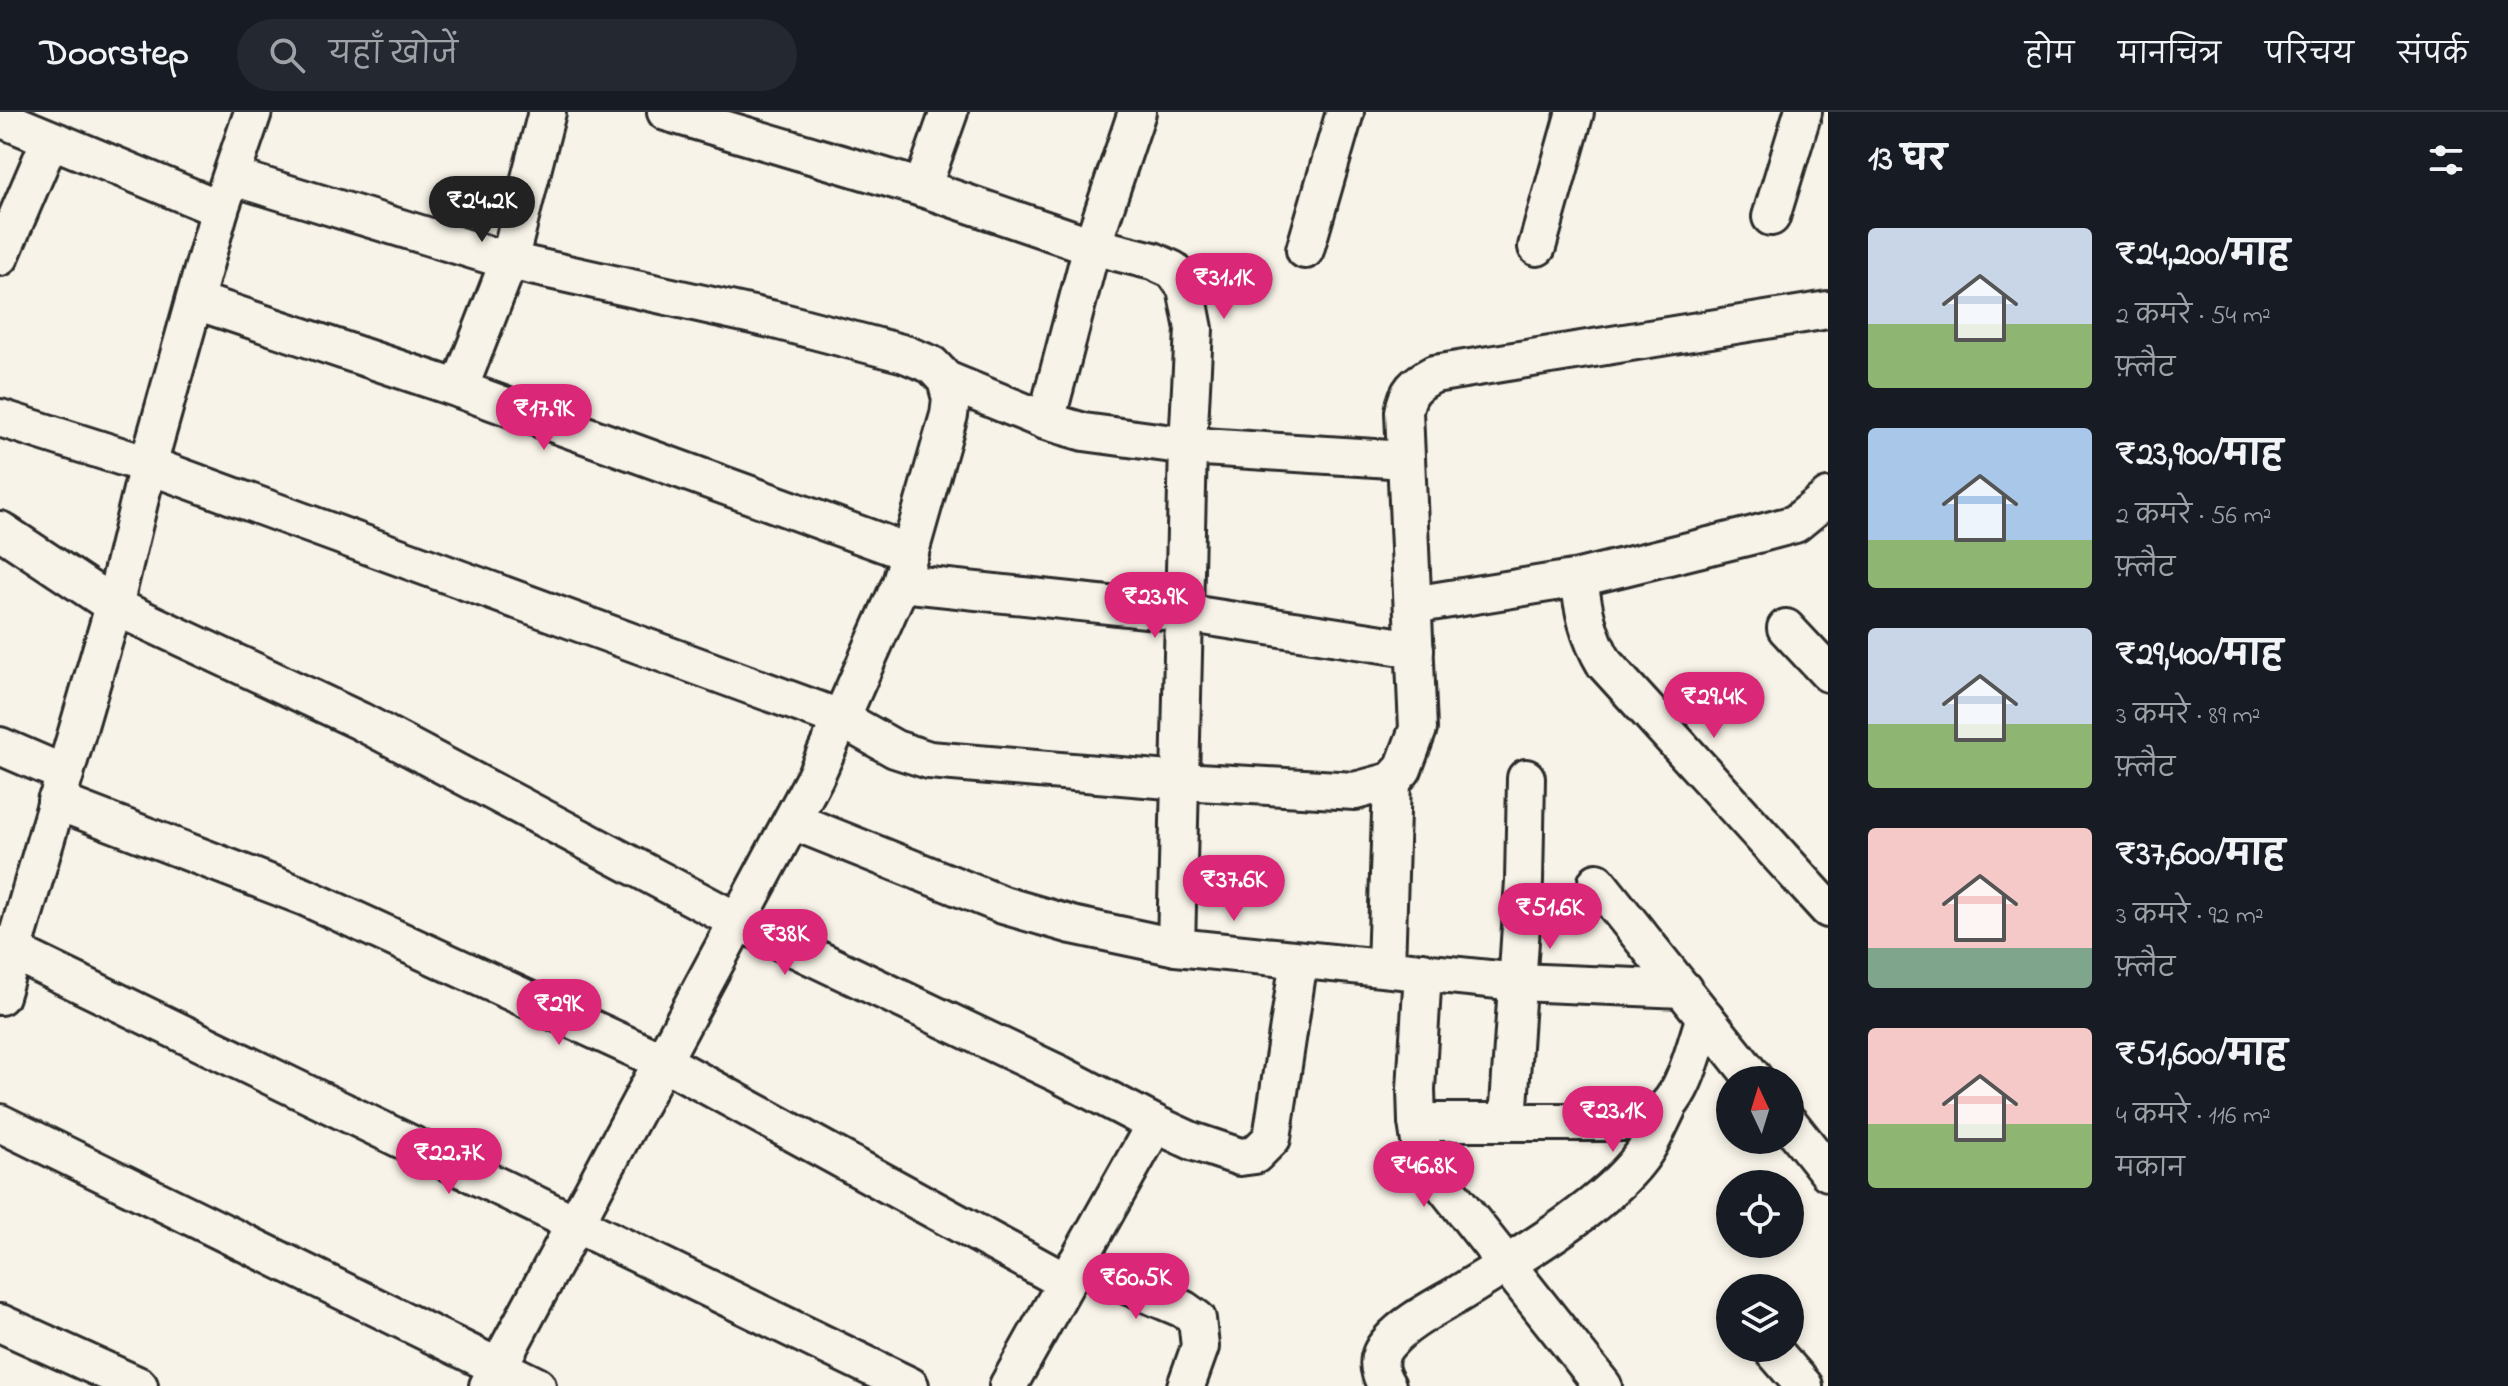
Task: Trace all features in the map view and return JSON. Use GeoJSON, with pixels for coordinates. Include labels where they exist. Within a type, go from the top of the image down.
{"type":"FeatureCollection","features":[{"type":"Feature","properties":{"kind":"street"},"geometry":{"type":"LineString","coordinates":[[0,996],[6,949],[60,787],[114,606],[148,465],[226,193],[253,112]]}},
{"type":"Feature","properties":{"kind":"street"},"geometry":{"type":"LineString","coordinates":[[459,389],[509,261],[547,112]]}},
{"type":"Feature","properties":{"kind":"street"},"geometry":{"type":"LineString","coordinates":[[666,112],[922,188],[1092,246],[1153,261],[1173,270],[1186,288],[1194,329],[1188,446],[1176,947]]}},
{"type":"Feature","properties":{"kind":"street"},"geometry":{"type":"LineString","coordinates":[[922,188],[949,112]]}},
{"type":"Feature","properties":{"kind":"street"},"geometry":{"type":"LineString","coordinates":[[1046,421],[1092,246],[1137,112]]}},
{"type":"Feature","properties":{"kind":"street"},"geometry":{"type":"LineString","coordinates":[[1305,250],[1345,112]]}},
{"type":"Feature","properties":{"kind":"street"},"geometry":{"type":"LineString","coordinates":[[1537,247],[1575,112]]}},
{"type":"Feature","properties":{"kind":"street"},"geometry":{"type":"LineString","coordinates":[[1771,217],[1803,112]]}},
{"type":"Feature","properties":{"kind":"street"},"geometry":{"type":"LineString","coordinates":[[0,118],[50,140],[226,193],[509,261],[775,320],[905,354],[932,365],[946,380],[1046,421],[1084,432],[1188,446],[1406,460]]}},
{"type":"Feature","properties":{"kind":"street"},"geometry":{"type":"LineString","coordinates":[[0,257],[50,140]]}},
{"type":"Feature","properties":{"kind":"street"},"geometry":{"type":"LineString","coordinates":[[196,301],[459,389],[906,568],[1415,649]]}},
{"type":"Feature","properties":{"kind":"street"},"geometry":{"type":"LineString","coordinates":[[0,418],[148,465],[842,719],[895,749],[929,760],[1181,781],[1355,791],[1392,781],[1403,769],[1418,729],[1404,412],[1406,394],[1434,374],[1828,310]]}},
{"type":"Feature","properties":{"kind":"street"},"geometry":{"type":"LineString","coordinates":[[493,1376],[793,821],[842,719],[906,568],[949,415],[951,399],[946,380]]}},
{"type":"Feature","properties":{"kind":"street"},"geometry":{"type":"LineString","coordinates":[[1413,605],[1579,578],[1795,524],[1828,497]]}},
{"type":"Feature","properties":{"kind":"street"},"geometry":{"type":"LineString","coordinates":[[0,530],[114,606],[360,721],[737,921],[1059,1074],[1155,1124],[1192,1141],[1240,1157],[1255,1155],[1264,1148],[1275,1129],[1299,960]]}},
{"type":"Feature","properties":{"kind":"street"},"geometry":{"type":"LineString","coordinates":[[1579,578],[1587,628],[1592,644],[1605,664],[1828,909]]}},
{"type":"Feature","properties":{"kind":"street"},"geometry":{"type":"LineString","coordinates":[[1786,628],[1828,673]]}},
{"type":"Feature","properties":{"kind":"street"},"geometry":{"type":"LineString","coordinates":[[0,746],[60,787],[664,1062],[1071,1273],[1183,1309],[1197,1319],[1200,1347],[1186,1386]]}},
{"type":"Feature","properties":{"kind":"street"},"geometry":{"type":"LineString","coordinates":[[1508,1121],[1524,881],[1526,778]]}},
{"type":"Feature","properties":{"kind":"street"},"geometry":{"type":"LineString","coordinates":[[1386,967],[1392,781]]}},
{"type":"Feature","properties":{"kind":"street"},"geometry":{"type":"LineString","coordinates":[[793,821],[1003,905],[1072,925],[1176,947],[1518,982],[1683,989]]}},
{"type":"Feature","properties":{"kind":"street"},"geometry":{"type":"LineString","coordinates":[[1597,882],[1744,1066]]}},
{"type":"Feature","properties":{"kind":"street"},"geometry":{"type":"LineString","coordinates":[[6,949],[910,1386]]}},
{"type":"Feature","properties":{"kind":"street"},"geometry":{"type":"LineString","coordinates":[[1423,971],[1416,1089],[1420,1142],[1438,1178],[1603,1386]]}},
{"type":"Feature","properties":{"kind":"street"},"geometry":{"type":"LineString","coordinates":[[1387,1386],[1379,1369],[1379,1359],[1388,1342],[1404,1328],[1505,1265],[1588,1208],[1634,1166],[1677,1096],[1705,1017]]}},
{"type":"Feature","properties":{"kind":"street"},"geometry":{"type":"LineString","coordinates":[[1417,1122],[1630,1124],[1646,1122],[1667,1109]]}},
{"type":"Feature","properties":{"kind":"street"},"geometry":{"type":"LineString","coordinates":[[0,1123],[493,1376],[537,1386]]}},
{"type":"Feature","properties":{"kind":"street"},"geometry":{"type":"LineString","coordinates":[[1008,1386],[1155,1124]]}},
{"type":"Feature","properties":{"kind":"street"},"geometry":{"type":"LineString","coordinates":[[1804,1142],[1828,1172]]}},
{"type":"Feature","properties":{"kind":"street"},"geometry":{"type":"LineString","coordinates":[[0,1323],[139,1386]]}},
{"type":"Feature","properties":{"kind":"street"},"geometry":{"type":"LineString","coordinates":[[1783,1362],[1804,1386]]}}]}
